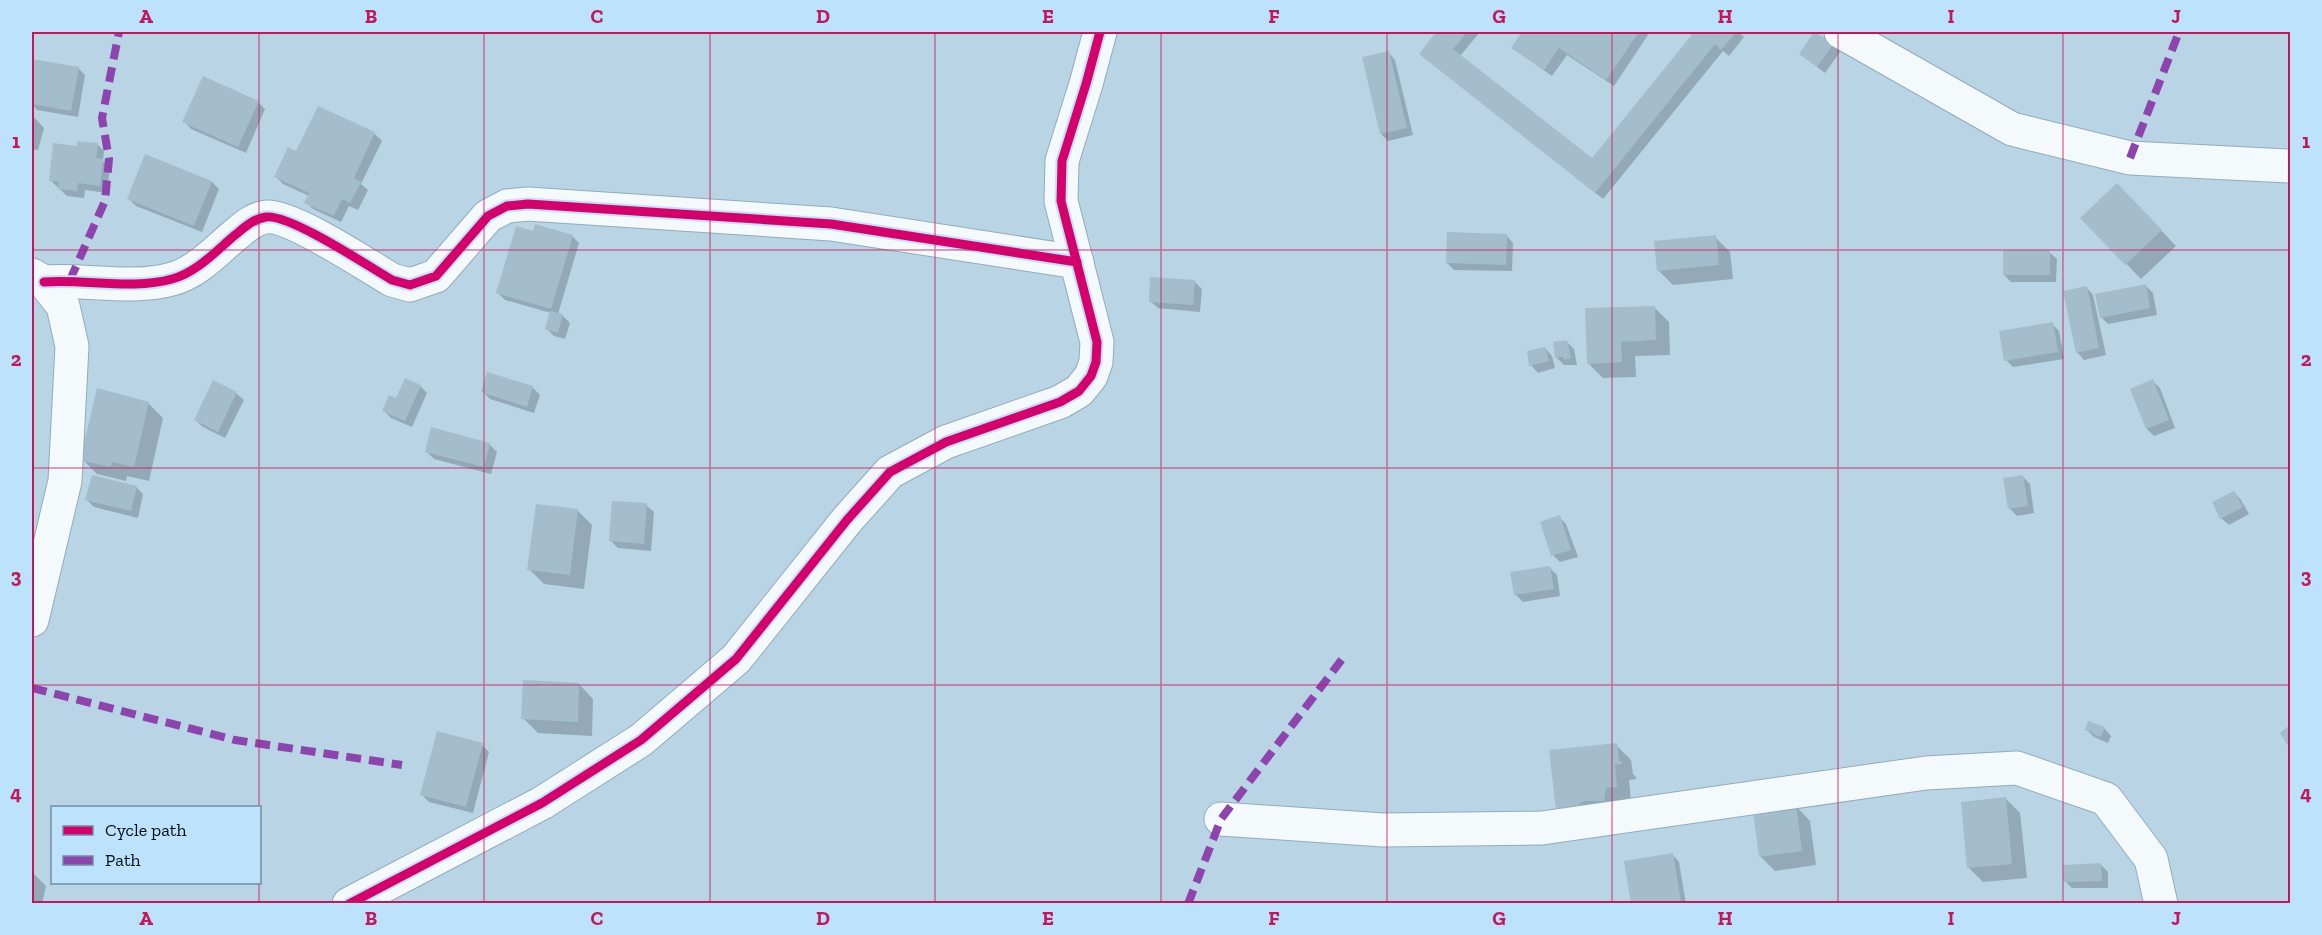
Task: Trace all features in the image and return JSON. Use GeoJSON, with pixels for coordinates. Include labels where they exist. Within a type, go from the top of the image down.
{"type":"FeatureCollection","features":[{"type":"Feature","properties":{"kind":"street"},"geometry":{"type":"LineString","coordinates":[[349,903],[542,803],[641,740],[736,659],[847,520],[890,472],[946,442],[1060,402],[1079,391],[1091,376],[1096,362],[1097,342],[1061,201],[1062,161],[1100,32]]}},
{"type":"Feature","properties":{"kind":"street"},"geometry":{"type":"LineString","coordinates":[[1841,32],[2012,129],[2130,158],[2290,166]]}},
{"type":"Feature","properties":{"kind":"street"},"geometry":{"type":"LineString","coordinates":[[38,278],[146,284],[174,279],[198,266],[250,222],[268,217],[290,221],[392,280],[410,285],[436,276],[488,216],[507,206],[528,204],[831,224],[1077,262]]}},
{"type":"Feature","properties":{"kind":"street"},"geometry":{"type":"LineString","coordinates":[[32,620],[66,481],[72,345],[63,306],[38,278]]}},
{"type":"Feature","properties":{"kind":"street"},"geometry":{"type":"LineString","coordinates":[[1221,819],[1383,830],[1542,828],[1926,773],[2017,768],[2106,799],[2151,859],[2161,903]]}},
{"type":"Feature","properties":{"kind":"building"},"geometry":{"type":"Polygon","coordinates":[[[1436,32],[1467,32],[1453,49],[1592,158],[1694,32],[1736,32],[1721,50],[1715,44],[1595,193],[1419,54],[1436,32]]]}},
{"type":"Feature","properties":{"kind":"building"},"geometry":{"type":"Polygon","coordinates":[[[1522,32],[1639,32],[1606,80],[1559,48],[1544,70],[1511,48],[1522,32]]]}},
{"type":"Feature","properties":{"kind":"building"},"geometry":{"type":"Polygon","coordinates":[[[1814,32],[1834,43],[1817,67],[1799,54],[1814,32]]]}},
{"type":"Feature","properties":{"kind":"building"},"geometry":{"type":"Polygon","coordinates":[[[1389,51],[1407,128],[1380,134],[1362,57],[1389,51]]]}},
{"type":"Feature","properties":{"kind":"building"},"geometry":{"type":"Polygon","coordinates":[[[32,59],[79,67],[71,111],[32,104],[32,59]]]}},
{"type":"Feature","properties":{"kind":"building"},"geometry":{"type":"Polygon","coordinates":[[[203,76],[259,101],[238,147],[182,122],[203,76]]]}},
{"type":"Feature","properties":{"kind":"building"},"geometry":{"type":"Polygon","coordinates":[[[318,106],[375,132],[354,178],[361,182],[350,203],[342,199],[334,216],[304,203],[309,193],[274,177],[288,147],[296,151],[318,106]]]}},
{"type":"Feature","properties":{"kind":"building"},"geometry":{"type":"Polygon","coordinates":[[[77,141],[98,143],[96,158],[103,159],[100,186],[78,183],[77,191],[58,189],[59,182],[49,181],[53,143],[77,146],[77,141]]]}},
{"type":"Feature","properties":{"kind":"building"},"geometry":{"type":"Polygon","coordinates":[[[145,154],[212,181],[194,226],[127,199],[145,154]]]}},
{"type":"Feature","properties":{"kind":"building"},"geometry":{"type":"Polygon","coordinates":[[[2117,183],[2162,230],[2125,265],[2080,218],[2117,183]]]}},
{"type":"Feature","properties":{"kind":"building"},"geometry":{"type":"Polygon","coordinates":[[[535,224],[573,235],[551,309],[496,293],[516,226],[533,231],[535,224]]]}},
{"type":"Feature","properties":{"kind":"building"},"geometry":{"type":"Polygon","coordinates":[[[1447,232],[1507,234],[1506,265],[1446,263],[1447,232]]]}},
{"type":"Feature","properties":{"kind":"building"},"geometry":{"type":"Polygon","coordinates":[[[1716,235],[1719,265],[1657,271],[1654,241],[1716,235]]]}},
{"type":"Feature","properties":{"kind":"building"},"geometry":{"type":"Polygon","coordinates":[[[2003,250],[2050,250],[2050,275],[2003,275],[2003,250]]]}},
{"type":"Feature","properties":{"kind":"building"},"geometry":{"type":"Polygon","coordinates":[[[1150,277],[1195,280],[1193,305],[1149,302],[1150,277]]]}},
{"type":"Feature","properties":{"kind":"building"},"geometry":{"type":"Polygon","coordinates":[[[2146,284],[2150,308],[2100,318],[2095,294],[2146,284]]]}},
{"type":"Feature","properties":{"kind":"building"},"geometry":{"type":"Polygon","coordinates":[[[2087,286],[2099,348],[2076,353],[2063,291],[2087,286]]]}},
{"type":"Feature","properties":{"kind":"building"},"geometry":{"type":"Polygon","coordinates":[[[1655,306],[1656,340],[1621,342],[1622,362],[1587,364],[1585,308],[1655,306]]]}},
{"type":"Feature","properties":{"kind":"building"},"geometry":{"type":"Polygon","coordinates":[[[550,311],[563,314],[558,333],[545,329],[550,311]]]}},
{"type":"Feature","properties":{"kind":"building"},"geometry":{"type":"Polygon","coordinates":[[[2053,322],[2058,352],[2004,361],[1999,331],[2053,322]]]}},
{"type":"Feature","properties":{"kind":"building"},"geometry":{"type":"Polygon","coordinates":[[[1567,340],[1571,358],[1564,360],[1563,357],[1555,358],[1553,342],[1567,340]]]}},
{"type":"Feature","properties":{"kind":"building"},"geometry":{"type":"Polygon","coordinates":[[[1545,347],[1549,361],[1529,366],[1527,351],[1545,347]]]}},
{"type":"Feature","properties":{"kind":"building"},"geometry":{"type":"Polygon","coordinates":[[[487,372],[533,386],[527,407],[481,392],[487,372]]]}},
{"type":"Feature","properties":{"kind":"building"},"geometry":{"type":"Polygon","coordinates":[[[405,378],[421,385],[405,421],[382,411],[389,395],[396,398],[405,378]]]}},
{"type":"Feature","properties":{"kind":"building"},"geometry":{"type":"Polygon","coordinates":[[[2153,379],[2169,420],[2146,429],[2130,389],[2153,379]]]}},
{"type":"Feature","properties":{"kind":"building"},"geometry":{"type":"Polygon","coordinates":[[[213,380],[237,392],[218,432],[194,420],[213,380]]]}},
{"type":"Feature","properties":{"kind":"building"},"geometry":{"type":"Polygon","coordinates":[[[97,388],[149,402],[134,467],[112,462],[111,467],[80,460],[97,388]]]}},
{"type":"Feature","properties":{"kind":"building"},"geometry":{"type":"Polygon","coordinates":[[[431,427],[490,443],[484,467],[425,452],[431,427]]]}},
{"type":"Feature","properties":{"kind":"building"},"geometry":{"type":"Polygon","coordinates":[[[92,475],[137,486],[131,511],[85,500],[92,475]]]}},
{"type":"Feature","properties":{"kind":"building"},"geometry":{"type":"Polygon","coordinates":[[[2023,475],[2028,506],[2008,509],[2003,478],[2023,475]]]}},
{"type":"Feature","properties":{"kind":"building"},"geometry":{"type":"Polygon","coordinates":[[[2234,491],[2243,507],[2220,519],[2212,502],[2234,491]]]}},
{"type":"Feature","properties":{"kind":"building"},"geometry":{"type":"Polygon","coordinates":[[[612,501],[647,503],[644,544],[609,541],[612,501]]]}},
{"type":"Feature","properties":{"kind":"building"},"geometry":{"type":"Polygon","coordinates":[[[536,504],[578,509],[570,575],[527,570],[536,504]]]}},
{"type":"Feature","properties":{"kind":"building"},"geometry":{"type":"Polygon","coordinates":[[[1560,515],[1571,550],[1551,556],[1540,522],[1560,515]]]}},
{"type":"Feature","properties":{"kind":"building"},"geometry":{"type":"Polygon","coordinates":[[[1550,566],[1554,589],[1514,595],[1510,572],[1550,566]]]}},
{"type":"Feature","properties":{"kind":"building"},"geometry":{"type":"Polygon","coordinates":[[[523,680],[579,683],[578,722],[521,719],[523,680]]]}},
{"type":"Feature","properties":{"kind":"building"},"geometry":{"type":"Polygon","coordinates":[[[2088,721],[2105,727],[2101,737],[2091,731],[2085,731],[2088,721]]]}},
{"type":"Feature","properties":{"kind":"building"},"geometry":{"type":"Polygon","coordinates":[[[2290,725],[2290,749],[2280,733],[2290,725]]]}},
{"type":"Feature","properties":{"kind":"building"},"geometry":{"type":"Polygon","coordinates":[[[437,731],[483,743],[466,807],[420,795],[437,731]]]}},
{"type":"Feature","properties":{"kind":"building"},"geometry":{"type":"Polygon","coordinates":[[[1617,743],[1619,761],[1622,764],[1615,765],[1617,787],[1606,788],[1604,801],[1585,801],[1579,803],[1580,807],[1556,810],[1549,750],[1617,743]]]}},
{"type":"Feature","properties":{"kind":"building"},"geometry":{"type":"Polygon","coordinates":[[[2006,797],[2012,864],[1967,868],[1961,802],[2006,797]]]}},
{"type":"Feature","properties":{"kind":"building"},"geometry":{"type":"Polygon","coordinates":[[[1796,804],[1802,851],[1759,857],[1753,811],[1796,804]]]}},
{"type":"Feature","properties":{"kind":"building"},"geometry":{"type":"Polygon","coordinates":[[[1673,853],[1681,902],[1631,904],[1624,861],[1673,853]]]}},
{"type":"Feature","properties":{"kind":"building"},"geometry":{"type":"Polygon","coordinates":[[[2101,863],[2102,881],[2063,882],[2063,865],[2101,863]]]}},
{"type":"Feature","properties":{"kind":"marked path"},"geometry":{"type":"LineString","coordinates":[[70,280],[105,201],[109,159],[102,118],[119,32]]}},
{"type":"Feature","properties":{"kind":"marked path"},"geometry":{"type":"LineString","coordinates":[[2130,158],[2179,32]]}},
{"type":"Feature","properties":{"kind":"marked path"},"geometry":{"type":"LineString","coordinates":[[1188,904],[1221,819],[1346,654]]}},
{"type":"Feature","properties":{"kind":"marked path"},"geometry":{"type":"LineString","coordinates":[[32,688],[235,740],[402,765]]}},
{"type":"Feature","properties":{"kind":"cycle path"},"geometry":{"type":"LineString","coordinates":[[349,904],[542,803],[641,740],[736,659],[847,520],[890,472],[946,442],[1060,402],[1079,391],[1091,376],[1096,362],[1097,342],[1061,201],[1062,161],[1100,32]]}},
{"type":"Feature","properties":{"kind":"cycle path"},"geometry":{"type":"LineString","coordinates":[[44,282],[142,284],[172,279],[197,267],[246,226],[266,217],[277,218],[310,232],[392,280],[410,285],[436,276],[488,216],[507,206],[528,204],[831,224],[1077,262]]}}]}
